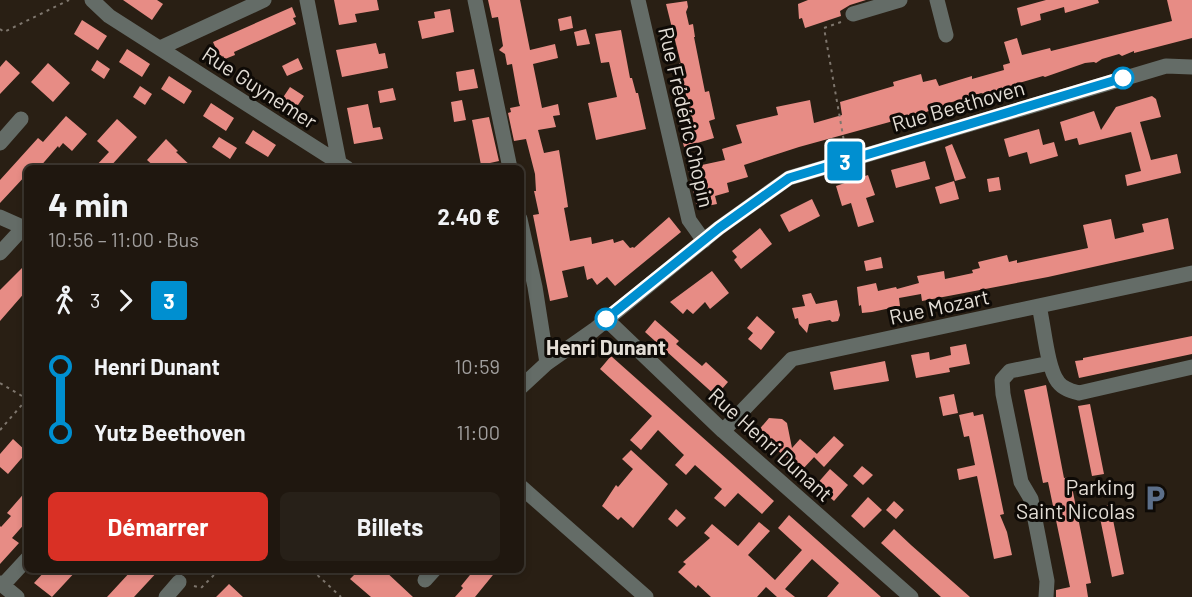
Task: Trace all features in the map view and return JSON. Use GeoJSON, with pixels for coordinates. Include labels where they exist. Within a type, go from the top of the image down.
{"type":"FeatureCollection","features":[{"type":"Feature","properties":{"kind":"street","name":"Rue Guynemer"},"geometry":{"type":"LineString","coordinates":[[92,0],[109,16],[343,165]]}},
{"type":"Feature","properties":{"kind":"street","name":"Rue Guynemer"},"geometry":{"type":"LineString","coordinates":[[160,48],[264,0]]}},
{"type":"Feature","properties":{"kind":"street","name":"Rue Guynemer"},"geometry":{"type":"LineString","coordinates":[[307,0],[343,165]]}},
{"type":"Feature","properties":{"kind":"street"},"geometry":{"type":"LineString","coordinates":[[475,0],[509,165]]}},
{"type":"Feature","properties":{"kind":"street","name":"Rue Frédéric Chopin"},"geometry":{"type":"LineString","coordinates":[[638,0],[689,220],[704,241]]}},
{"type":"Feature","properties":{"kind":"street"},"geometry":{"type":"LineString","coordinates":[[853,14],[900,0]]}},
{"type":"Feature","properties":{"kind":"street"},"geometry":{"type":"LineString","coordinates":[[937,0],[946,35]]}},
{"type":"Feature","properties":{"kind":"street","name":"Rue Beethoven"},"geometry":{"type":"LineString","coordinates":[[524,384],[547,363],[594,330],[704,241],[789,178],[1166,66],[1192,67]]}},
{"type":"Feature","properties":{"kind":"street"},"geometry":{"type":"LineString","coordinates":[[0,143],[21,119]]}},
{"type":"Feature","properties":{"kind":"street"},"geometry":{"type":"LineString","coordinates":[[0,217],[24,229]]}},
{"type":"Feature","properties":{"kind":"street"},"geometry":{"type":"LineString","coordinates":[[0,252],[24,230]]}},
{"type":"Feature","properties":{"kind":"street"},"geometry":{"type":"LineString","coordinates":[[524,237],[535,287],[547,363]]}},
{"type":"Feature","properties":{"kind":"street","name":"Rue Mozart"},"geometry":{"type":"LineString","coordinates":[[723,431],[792,359],[1192,273]]}},
{"type":"Feature","properties":{"kind":"street"},"geometry":{"type":"LineString","coordinates":[[524,280],[535,287]]}},
{"type":"Feature","properties":{"kind":"street"},"geometry":{"type":"LineString","coordinates":[[1039,306],[1050,363],[1058,382],[1067,390],[1079,393],[1192,368]]}},
{"type":"Feature","properties":{"kind":"street","name":"Rue Henri Dunant"},"geometry":{"type":"LineString","coordinates":[[606,319],[723,431],[911,597]]}},
{"type":"Feature","properties":{"kind":"street"},"geometry":{"type":"LineString","coordinates":[[1046,597],[1047,581],[1034,511],[1031,500],[1020,482],[1002,380],[1010,371],[1050,363]]}},
{"type":"Feature","properties":{"kind":"street"},"geometry":{"type":"LineString","coordinates":[[524,490],[646,597]]}},
{"type":"Feature","properties":{"kind":"street"},"geometry":{"type":"LineString","coordinates":[[17,597],[1,584],[24,562]]}},
{"type":"Feature","properties":{"kind":"street"},"geometry":{"type":"LineString","coordinates":[[166,597],[179,582]]}},
{"type":"Feature","properties":{"kind":"path"},"geometry":{"type":"LineString","coordinates":[[0,29],[4,32],[69,0]]}},
{"type":"Feature","properties":{"kind":"path"},"geometry":{"type":"LineString","coordinates":[[849,159],[843,139],[824,28],[846,21],[853,14]]}},
{"type":"Feature","properties":{"kind":"path"},"geometry":{"type":"LineString","coordinates":[[0,382],[24,397]]}},
{"type":"Feature","properties":{"kind":"path"},"geometry":{"type":"LineString","coordinates":[[0,430],[24,402]]}},
{"type":"Feature","properties":{"kind":"path"},"geometry":{"type":"LineString","coordinates":[[179,582],[201,588],[216,573]]}},
{"type":"Feature","properties":{"kind":"path"},"geometry":{"type":"LineString","coordinates":[[315,573],[341,597]]}},
{"type":"Feature","properties":{"kind":"building"},"geometry":{"type":"Polygon","coordinates":[[[123,0],[157,0],[163,4],[152,20],[123,0]]]}},
{"type":"Feature","properties":{"kind":"building"},"geometry":{"type":"Polygon","coordinates":[[[334,0],[377,0],[379,10],[355,14],[357,22],[339,25],[334,0]]]}},
{"type":"Feature","properties":{"kind":"building"},"geometry":{"type":"Polygon","coordinates":[[[488,0],[520,0],[530,50],[555,44],[558,58],[533,64],[542,108],[558,104],[560,115],[553,116],[556,127],[538,130],[544,153],[559,150],[568,207],[564,208],[570,241],[591,237],[592,244],[613,239],[614,243],[623,240],[630,248],[634,248],[669,217],[681,232],[615,286],[607,277],[597,285],[592,278],[587,280],[584,266],[562,271],[568,297],[550,301],[533,215],[539,214],[534,191],[536,191],[535,174],[526,139],[514,141],[508,113],[511,112],[510,108],[520,106],[512,64],[507,65],[505,54],[499,50],[503,46],[498,17],[492,18],[488,0]]]}},
{"type":"Feature","properties":{"kind":"building"},"geometry":{"type":"Polygon","coordinates":[[[808,0],[866,0],[840,11],[841,16],[805,28],[802,18],[799,19],[798,4],[808,0]]]}},
{"type":"Feature","properties":{"kind":"building"},"geometry":{"type":"Polygon","coordinates":[[[1046,0],[1098,0],[1099,3],[1065,13],[1064,7],[1040,14],[1041,20],[1021,26],[1017,8],[1046,0]]]}},
{"type":"Feature","properties":{"kind":"building"},"geometry":{"type":"Polygon","coordinates":[[[1167,0],[1192,0],[1192,38],[1134,53],[1134,51],[1122,56],[1119,54],[1096,63],[1085,63],[1019,83],[989,95],[981,93],[967,98],[965,103],[960,100],[944,104],[944,106],[926,112],[799,147],[744,165],[748,177],[727,183],[729,192],[715,196],[717,204],[697,208],[688,168],[725,160],[722,149],[742,143],[736,125],[778,115],[776,107],[810,100],[814,123],[842,115],[840,102],[894,86],[893,82],[921,74],[923,82],[936,79],[939,86],[972,76],[972,79],[1004,70],[1003,65],[1010,63],[1004,42],[1017,38],[1022,55],[1050,48],[1051,51],[1172,21],[1167,0]]]}},
{"type":"Feature","properties":{"kind":"building"},"geometry":{"type":"Polygon","coordinates":[[[687,1],[686,12],[689,25],[693,24],[705,92],[709,91],[715,119],[709,121],[714,138],[684,147],[681,135],[694,132],[679,63],[681,64],[666,4],[687,1]]]}},
{"type":"Feature","properties":{"kind":"building"},"geometry":{"type":"Polygon","coordinates":[[[292,7],[296,24],[234,52],[235,55],[225,59],[223,56],[220,58],[213,42],[292,7]]]}},
{"type":"Feature","properties":{"kind":"building"},"geometry":{"type":"Polygon","coordinates":[[[450,9],[454,32],[422,39],[418,21],[435,18],[434,12],[450,9]]]}},
{"type":"Feature","properties":{"kind":"building"},"geometry":{"type":"Polygon","coordinates":[[[571,16],[573,28],[560,31],[558,19],[571,16]]]}},
{"type":"Feature","properties":{"kind":"building"},"geometry":{"type":"Polygon","coordinates":[[[82,20],[107,36],[98,50],[74,34],[82,20]]]}},
{"type":"Feature","properties":{"kind":"building"},"geometry":{"type":"Polygon","coordinates":[[[586,29],[590,44],[577,46],[574,32],[586,29]]]}},
{"type":"Feature","properties":{"kind":"building"},"geometry":{"type":"Polygon","coordinates":[[[621,30],[630,78],[638,93],[646,129],[596,140],[588,103],[617,97],[609,62],[601,63],[595,34],[621,30]]]}},
{"type":"Feature","properties":{"kind":"building"},"geometry":{"type":"Polygon","coordinates":[[[376,43],[379,54],[385,53],[388,68],[342,77],[336,50],[376,43]]]}},
{"type":"Feature","properties":{"kind":"building"},"geometry":{"type":"Polygon","coordinates":[[[127,49],[150,64],[142,77],[119,62],[127,49]]]}},
{"type":"Feature","properties":{"kind":"building"},"geometry":{"type":"Polygon","coordinates":[[[298,58],[303,69],[287,76],[282,66],[298,58]]]}},
{"type":"Feature","properties":{"kind":"building"},"geometry":{"type":"Polygon","coordinates":[[[6,60],[20,73],[0,94],[0,67],[6,60]]]}},
{"type":"Feature","properties":{"kind":"building"},"geometry":{"type":"Polygon","coordinates":[[[97,60],[110,69],[104,79],[91,70],[97,60]]]}},
{"type":"Feature","properties":{"kind":"building"},"geometry":{"type":"Polygon","coordinates":[[[48,63],[70,83],[53,102],[31,82],[48,63]]]}},
{"type":"Feature","properties":{"kind":"building"},"geometry":{"type":"Polygon","coordinates":[[[474,69],[478,88],[459,91],[456,72],[474,69]]]}},
{"type":"Feature","properties":{"kind":"building"},"geometry":{"type":"Polygon","coordinates":[[[169,76],[192,91],[184,104],[161,89],[169,76]]]}},
{"type":"Feature","properties":{"kind":"building"},"geometry":{"type":"Polygon","coordinates":[[[140,86],[152,94],[145,105],[133,97],[140,86]]]}},
{"type":"Feature","properties":{"kind":"building"},"geometry":{"type":"Polygon","coordinates":[[[290,87],[304,96],[294,111],[280,102],[290,87]]]}},
{"type":"Feature","properties":{"kind":"building"},"geometry":{"type":"Polygon","coordinates":[[[393,88],[396,100],[380,103],[378,91],[393,88]]]}},
{"type":"Feature","properties":{"kind":"building"},"geometry":{"type":"Polygon","coordinates":[[[1152,96],[1156,99],[1161,117],[1140,122],[1151,160],[1177,154],[1181,173],[1127,186],[1125,175],[1141,171],[1131,132],[1079,145],[1077,138],[1065,141],[1060,122],[1094,111],[1101,130],[1116,107],[1152,96]]]}},
{"type":"Feature","properties":{"kind":"building"},"geometry":{"type":"Polygon","coordinates":[[[462,100],[466,120],[454,122],[451,102],[462,100]]]}},
{"type":"Feature","properties":{"kind":"building"},"geometry":{"type":"Polygon","coordinates":[[[211,103],[234,118],[226,131],[203,116],[211,103]]]}},
{"type":"Feature","properties":{"kind":"building"},"geometry":{"type":"Polygon","coordinates":[[[368,104],[373,128],[380,127],[383,139],[354,144],[347,108],[368,104]]]}},
{"type":"Feature","properties":{"kind":"building"},"geometry":{"type":"Polygon","coordinates":[[[66,116],[87,134],[72,151],[63,143],[42,165],[24,165],[24,177],[0,203],[0,180],[38,138],[43,142],[66,116]]]}},
{"type":"Feature","properties":{"kind":"building"},"geometry":{"type":"Polygon","coordinates":[[[489,117],[499,161],[481,165],[472,120],[489,117]]]}},
{"type":"Feature","properties":{"kind":"building"},"geometry":{"type":"Polygon","coordinates":[[[117,119],[137,137],[112,165],[97,165],[109,152],[97,141],[117,119]]]}},
{"type":"Feature","properties":{"kind":"building"},"geometry":{"type":"Polygon","coordinates":[[[1039,129],[1043,145],[1054,142],[1058,156],[1030,164],[1027,152],[1009,157],[1004,139],[1039,129]]]}},
{"type":"Feature","properties":{"kind":"building"},"geometry":{"type":"Polygon","coordinates":[[[253,130],[276,145],[268,157],[245,143],[253,130]]]}},
{"type":"Feature","properties":{"kind":"building"},"geometry":{"type":"Polygon","coordinates":[[[219,137],[237,148],[230,159],[212,147],[219,137]]]}},
{"type":"Feature","properties":{"kind":"building"},"geometry":{"type":"Polygon","coordinates":[[[166,139],[190,165],[153,165],[147,160],[166,139]]]}},
{"type":"Feature","properties":{"kind":"building"},"geometry":{"type":"Polygon","coordinates":[[[952,144],[966,178],[955,181],[945,147],[952,144]]]}},
{"type":"Feature","properties":{"kind":"building"},"geometry":{"type":"Polygon","coordinates":[[[925,161],[930,179],[896,188],[891,170],[925,161]]]}},
{"type":"Feature","properties":{"kind":"building"},"geometry":{"type":"Polygon","coordinates":[[[868,175],[875,195],[866,198],[874,222],[858,227],[851,203],[842,206],[836,186],[868,175]]]}},
{"type":"Feature","properties":{"kind":"building"},"geometry":{"type":"Polygon","coordinates":[[[999,177],[1001,190],[989,192],[987,179],[999,177]]]}},
{"type":"Feature","properties":{"kind":"building"},"geometry":{"type":"Polygon","coordinates":[[[954,181],[959,199],[940,204],[935,187],[954,181]]]}},
{"type":"Feature","properties":{"kind":"building"},"geometry":{"type":"Polygon","coordinates":[[[812,199],[820,216],[789,232],[780,215],[812,199]]]}},
{"type":"Feature","properties":{"kind":"building"},"geometry":{"type":"Polygon","coordinates":[[[1168,218],[1174,249],[1048,277],[922,301],[921,294],[899,298],[900,306],[872,312],[862,313],[861,305],[859,306],[857,287],[876,283],[878,291],[896,287],[897,289],[919,283],[917,276],[944,271],[945,279],[973,273],[972,270],[980,268],[978,262],[1007,255],[1009,262],[1017,260],[1017,263],[1088,248],[1083,225],[1111,219],[1115,239],[1144,232],[1142,224],[1168,218]]]}},
{"type":"Feature","properties":{"kind":"building"},"geometry":{"type":"Polygon","coordinates":[[[760,228],[772,244],[741,269],[734,260],[737,257],[732,251],[760,228]]]}},
{"type":"Feature","properties":{"kind":"building"},"geometry":{"type":"Polygon","coordinates":[[[881,257],[883,268],[866,271],[864,261],[881,257]]]}},
{"type":"Feature","properties":{"kind":"building"},"geometry":{"type":"Polygon","coordinates":[[[24,266],[24,293],[0,321],[0,290],[24,266]]]}},
{"type":"Feature","properties":{"kind":"building"},"geometry":{"type":"Polygon","coordinates":[[[712,271],[729,293],[710,309],[705,302],[693,314],[687,309],[683,314],[670,302],[712,271]]]}},
{"type":"Feature","properties":{"kind":"building"},"geometry":{"type":"Polygon","coordinates":[[[811,293],[816,304],[837,300],[840,315],[838,321],[830,320],[809,324],[807,333],[799,324],[798,318],[795,319],[792,308],[805,306],[802,295],[811,293]]]}},
{"type":"Feature","properties":{"kind":"building"},"geometry":{"type":"Polygon","coordinates":[[[757,316],[775,332],[761,350],[748,339],[753,333],[747,328],[757,316]]]}},
{"type":"Feature","properties":{"kind":"building"},"geometry":{"type":"Polygon","coordinates":[[[655,320],[679,341],[676,344],[702,366],[706,362],[728,382],[716,396],[645,332],[655,320]]]}},
{"type":"Feature","properties":{"kind":"building"},"geometry":{"type":"Polygon","coordinates":[[[1192,336],[1192,354],[1079,378],[1075,361],[1083,360],[1083,358],[1192,336]]]}},
{"type":"Feature","properties":{"kind":"building"},"geometry":{"type":"Polygon","coordinates":[[[966,344],[970,364],[949,368],[950,372],[916,378],[911,355],[929,352],[930,360],[951,355],[950,347],[966,344]]]}},
{"type":"Feature","properties":{"kind":"building"},"geometry":{"type":"Polygon","coordinates":[[[611,356],[774,501],[762,514],[738,493],[725,507],[714,498],[722,489],[695,465],[686,475],[675,465],[684,455],[658,430],[641,450],[630,440],[652,416],[600,369],[611,356]]]}},
{"type":"Feature","properties":{"kind":"building"},"geometry":{"type":"Polygon","coordinates":[[[885,361],[889,381],[834,390],[830,372],[885,361]]]}},
{"type":"Feature","properties":{"kind":"building"},"geometry":{"type":"Polygon","coordinates":[[[1046,385],[1064,478],[1070,477],[1091,583],[1086,584],[1088,597],[1056,597],[1056,590],[1070,587],[1048,482],[1043,483],[1024,390],[1046,385]]]}},
{"type":"Feature","properties":{"kind":"building"},"geometry":{"type":"Polygon","coordinates":[[[954,394],[958,413],[943,416],[939,397],[954,394]]]}},
{"type":"Feature","properties":{"kind":"building"},"geometry":{"type":"Polygon","coordinates":[[[1090,404],[1104,474],[1092,476],[1078,406],[1090,404]]]}},
{"type":"Feature","properties":{"kind":"building"},"geometry":{"type":"Polygon","coordinates":[[[973,412],[974,416],[983,414],[1004,514],[1000,515],[1007,532],[1012,555],[994,559],[977,476],[959,480],[957,469],[975,465],[969,436],[964,437],[959,415],[973,412]]]}},
{"type":"Feature","properties":{"kind":"building"},"geometry":{"type":"Polygon","coordinates":[[[769,418],[782,419],[787,423],[792,448],[800,439],[817,454],[801,471],[757,432],[769,418]]]}},
{"type":"Feature","properties":{"kind":"building"},"geometry":{"type":"Polygon","coordinates":[[[834,436],[844,445],[824,467],[814,457],[834,436]]]}},
{"type":"Feature","properties":{"kind":"building"},"geometry":{"type":"Polygon","coordinates":[[[13,439],[24,449],[24,455],[8,474],[0,467],[0,454],[13,439]]]}},
{"type":"Feature","properties":{"kind":"building"},"geometry":{"type":"Polygon","coordinates":[[[631,450],[668,484],[633,528],[621,517],[618,520],[602,506],[616,485],[618,487],[633,469],[622,459],[631,450]]]}},
{"type":"Feature","properties":{"kind":"building"},"geometry":{"type":"Polygon","coordinates":[[[862,466],[873,475],[863,485],[853,476],[862,466]]]}},
{"type":"Feature","properties":{"kind":"building"},"geometry":{"type":"Polygon","coordinates":[[[830,469],[848,485],[834,501],[816,485],[830,469]]]}},
{"type":"Feature","properties":{"kind":"building"},"geometry":{"type":"Polygon","coordinates":[[[24,493],[24,524],[12,538],[19,543],[0,564],[0,526],[11,516],[7,513],[24,493]]]}},
{"type":"Feature","properties":{"kind":"building"},"geometry":{"type":"Polygon","coordinates":[[[868,497],[882,510],[864,528],[851,516],[868,497]]]}},
{"type":"Feature","properties":{"kind":"building"},"geometry":{"type":"Polygon","coordinates":[[[894,501],[904,510],[896,519],[886,510],[894,501]]]}},
{"type":"Feature","properties":{"kind":"building"},"geometry":{"type":"Polygon","coordinates":[[[1110,505],[1124,574],[1112,577],[1098,508],[1110,505]]]}},
{"type":"Feature","properties":{"kind":"building"},"geometry":{"type":"Polygon","coordinates":[[[676,509],[686,518],[677,527],[668,519],[676,509]]]}},
{"type":"Feature","properties":{"kind":"building"},"geometry":{"type":"Polygon","coordinates":[[[789,515],[881,597],[827,597],[839,583],[812,559],[785,589],[795,597],[777,597],[766,587],[757,597],[711,597],[698,585],[696,588],[678,572],[686,564],[683,562],[710,538],[704,533],[712,524],[738,546],[759,522],[770,531],[748,555],[775,580],[802,550],[778,528],[789,515]]]}},
{"type":"Feature","properties":{"kind":"building"},"geometry":{"type":"Polygon","coordinates":[[[894,529],[970,597],[941,597],[881,543],[894,529]]]}},
{"type":"Feature","properties":{"kind":"building"},"geometry":{"type":"Polygon","coordinates":[[[43,573],[74,573],[52,597],[34,583],[43,573]]]}},
{"type":"Feature","properties":{"kind":"building"},"geometry":{"type":"Polygon","coordinates":[[[129,573],[156,573],[134,597],[107,597],[129,573]]]}},
{"type":"Feature","properties":{"kind":"building"},"geometry":{"type":"Polygon","coordinates":[[[356,573],[387,573],[413,597],[371,597],[350,579],[356,573]]]}},
{"type":"Feature","properties":{"kind":"building"},"geometry":{"type":"Polygon","coordinates":[[[472,573],[495,573],[475,597],[455,597],[463,588],[461,586],[472,573]]]}},
{"type":"Feature","properties":{"kind":"building"},"geometry":{"type":"Polygon","coordinates":[[[229,584],[243,597],[216,597],[229,584]]]}},
{"type":"Feature","properties":{"kind":"bus line","name":"3"},"geometry":{"type":"LineString","coordinates":[[606,319],[719,228],[789,178],[1123,78]]}},
{"type":"Feature","properties":{"kind":"place","name":"Henri Dunant"},"geometry":{"type":"Point","coordinates":[606,319]}},
{"type":"Feature","properties":{"kind":"place","name":"Parking Saint Nicolas"},"geometry":{"type":"Point","coordinates":[1155,498]}}]}
